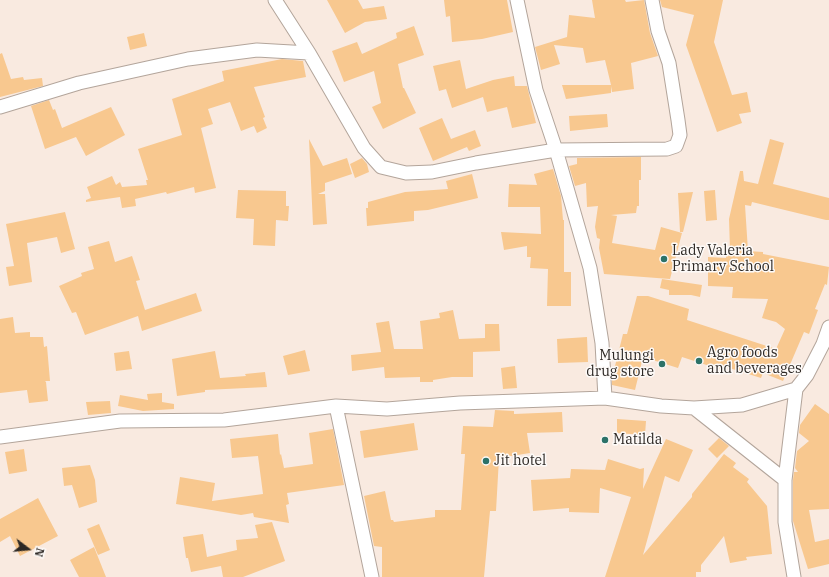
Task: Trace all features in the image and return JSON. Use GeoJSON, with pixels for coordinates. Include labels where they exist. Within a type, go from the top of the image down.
{"type":"FeatureCollection","features":[{"type":"Feature","properties":{"kind":"street"},"geometry":{"type":"LineString","coordinates":[[275,0],[309,53],[364,148],[381,167],[406,173],[432,172],[556,150],[667,149],[676,146],[680,134],[670,70],[658,31],[652,0]]}},
{"type":"Feature","properties":{"kind":"street"},"geometry":{"type":"LineString","coordinates":[[516,0],[536,90],[556,150],[590,268],[602,343],[605,398]]}},
{"type":"Feature","properties":{"kind":"street"},"geometry":{"type":"LineString","coordinates":[[0,107],[80,83],[188,59],[257,50],[309,53]]}},
{"type":"Feature","properties":{"kind":"street"},"geometry":{"type":"LineString","coordinates":[[794,577],[785,522],[785,480],[796,389],[806,375],[823,344],[829,327]]}},
{"type":"Feature","properties":{"kind":"street"},"geometry":{"type":"LineString","coordinates":[[0,437],[120,421],[224,420],[336,406],[387,409],[460,403],[605,398],[661,406],[694,408],[742,405],[796,389]]}},
{"type":"Feature","properties":{"kind":"street"},"geometry":{"type":"LineString","coordinates":[[336,406],[372,577]]}},
{"type":"Feature","properties":{"kind":"street"},"geometry":{"type":"LineString","coordinates":[[694,408],[785,480]]}},
{"type":"Feature","properties":{"kind":"building"},"geometry":{"type":"Polygon","coordinates":[[[327,0],[358,0],[363,9],[384,6],[387,19],[365,22],[345,33],[327,0]]]}},
{"type":"Feature","properties":{"kind":"building"},"geometry":{"type":"Polygon","coordinates":[[[444,0],[507,0],[513,32],[482,39],[452,42],[450,16],[446,17],[444,0]]]}},
{"type":"Feature","properties":{"kind":"building"},"geometry":{"type":"Polygon","coordinates":[[[592,0],[625,0],[626,2],[644,0],[650,33],[658,56],[631,63],[634,89],[612,92],[611,86],[611,93],[566,99],[562,85],[611,85],[605,60],[586,63],[583,48],[554,45],[560,64],[541,70],[535,47],[567,37],[569,15],[595,18],[592,0]]]}},
{"type":"Feature","properties":{"kind":"building"},"geometry":{"type":"Polygon","coordinates":[[[660,0],[723,0],[714,42],[732,95],[747,92],[751,112],[739,114],[742,123],[717,132],[686,45],[694,15],[662,7],[660,0]]]}},
{"type":"Feature","properties":{"kind":"building"},"geometry":{"type":"Polygon","coordinates":[[[414,26],[424,55],[398,64],[403,88],[416,113],[383,129],[372,107],[381,103],[374,71],[344,82],[332,51],[357,42],[362,54],[397,38],[396,33],[414,26]]]}},
{"type":"Feature","properties":{"kind":"building"},"geometry":{"type":"Polygon","coordinates":[[[144,33],[147,46],[130,50],[127,37],[144,33]]]}},
{"type":"Feature","properties":{"kind":"building"},"geometry":{"type":"Polygon","coordinates":[[[2,53],[11,79],[23,77],[24,80],[42,78],[43,86],[0,97],[0,54],[2,53]]]}},
{"type":"Feature","properties":{"kind":"building"},"geometry":{"type":"Polygon","coordinates":[[[282,59],[303,61],[306,77],[254,87],[265,117],[263,118],[267,128],[257,133],[254,126],[241,131],[230,102],[208,109],[213,124],[201,128],[216,188],[195,193],[194,187],[167,194],[166,192],[135,199],[136,206],[122,208],[120,197],[86,202],[86,200],[91,198],[87,187],[112,176],[116,185],[120,182],[122,187],[147,185],[146,180],[148,180],[138,149],[182,135],[172,99],[224,81],[222,71],[282,59]]]}},
{"type":"Feature","properties":{"kind":"building"},"geometry":{"type":"Polygon","coordinates":[[[460,60],[466,89],[493,80],[514,76],[515,86],[527,86],[536,123],[512,128],[507,107],[487,112],[483,97],[452,108],[446,89],[439,91],[433,66],[460,60]]]}},
{"type":"Feature","properties":{"kind":"building"},"geometry":{"type":"Polygon","coordinates":[[[49,100],[53,110],[55,109],[62,128],[111,107],[125,135],[86,156],[76,137],[45,149],[31,106],[49,100]]]}},
{"type":"Feature","properties":{"kind":"building"},"geometry":{"type":"Polygon","coordinates":[[[607,114],[608,127],[570,131],[569,116],[607,114]]]}},
{"type":"Feature","properties":{"kind":"building"},"geometry":{"type":"Polygon","coordinates":[[[442,118],[451,139],[475,130],[481,146],[469,151],[467,147],[433,161],[419,128],[442,118]]]}},
{"type":"Feature","properties":{"kind":"building"},"geometry":{"type":"Polygon","coordinates":[[[309,139],[323,166],[347,158],[352,174],[325,183],[325,191],[318,194],[325,194],[327,224],[313,225],[309,139]]]}},
{"type":"Feature","properties":{"kind":"building"},"geometry":{"type":"Polygon","coordinates":[[[770,139],[784,143],[773,184],[829,198],[829,220],[752,202],[751,206],[745,205],[748,251],[763,252],[763,254],[829,267],[827,285],[825,284],[815,309],[818,310],[809,334],[804,332],[783,381],[763,373],[761,378],[723,366],[722,370],[682,357],[678,368],[643,357],[635,390],[612,385],[612,378],[623,334],[627,334],[637,296],[648,296],[689,309],[687,320],[776,349],[785,329],[776,322],[762,318],[768,299],[732,298],[733,287],[708,286],[708,257],[726,258],[726,250],[730,250],[729,219],[740,171],[743,171],[744,181],[758,184],[770,139]]]}},
{"type":"Feature","properties":{"kind":"building"},"geometry":{"type":"Polygon","coordinates":[[[641,157],[639,206],[637,206],[636,213],[611,215],[617,216],[612,243],[655,250],[661,227],[682,233],[670,279],[604,274],[599,248],[600,239],[597,238],[595,227],[598,206],[587,207],[586,183],[575,186],[569,166],[577,164],[577,158],[641,157]]]}},
{"type":"Feature","properties":{"kind":"building"},"geometry":{"type":"Polygon","coordinates":[[[362,158],[367,164],[369,172],[355,178],[350,164],[362,158]]]}},
{"type":"Feature","properties":{"kind":"building"},"geometry":{"type":"Polygon","coordinates":[[[553,169],[561,196],[564,220],[564,272],[571,272],[571,306],[547,306],[548,269],[530,268],[531,257],[527,257],[527,246],[504,250],[501,232],[541,234],[540,207],[508,207],[509,184],[537,185],[534,174],[553,169]]]}},
{"type":"Feature","properties":{"kind":"building"},"geometry":{"type":"Polygon","coordinates":[[[472,174],[478,198],[428,210],[414,211],[414,221],[367,226],[366,208],[368,208],[368,202],[405,192],[448,189],[446,181],[472,174]]]}},
{"type":"Feature","properties":{"kind":"building"},"geometry":{"type":"Polygon","coordinates":[[[238,190],[286,191],[286,206],[289,206],[288,221],[276,220],[275,246],[253,245],[254,219],[236,218],[238,190]]]}},
{"type":"Feature","properties":{"kind":"building"},"geometry":{"type":"Polygon","coordinates":[[[715,190],[717,220],[706,221],[704,191],[715,190]]]}},
{"type":"Feature","properties":{"kind":"building"},"geometry":{"type":"Polygon","coordinates":[[[693,192],[683,232],[680,232],[678,193],[693,192]]]}},
{"type":"Feature","properties":{"kind":"building"},"geometry":{"type":"Polygon","coordinates":[[[65,212],[75,249],[61,253],[57,237],[27,243],[32,282],[9,286],[6,267],[14,266],[6,224],[65,212]]]}},
{"type":"Feature","properties":{"kind":"building"},"geometry":{"type":"Polygon","coordinates":[[[109,241],[115,262],[132,256],[140,280],[136,281],[145,310],[196,293],[202,311],[142,331],[138,316],[85,335],[76,312],[72,313],[59,286],[82,276],[81,273],[94,269],[88,247],[109,241]]]}},
{"type":"Feature","properties":{"kind":"building"},"geometry":{"type":"Polygon","coordinates":[[[662,279],[702,285],[700,297],[691,295],[669,295],[669,290],[660,288],[662,279]]]}},
{"type":"Feature","properties":{"kind":"building"},"geometry":{"type":"Polygon","coordinates":[[[453,310],[459,339],[485,338],[485,324],[499,324],[500,351],[473,352],[473,377],[452,377],[433,380],[433,382],[420,382],[420,377],[385,378],[384,367],[352,371],[351,355],[381,352],[376,323],[389,321],[394,349],[423,349],[420,321],[440,318],[439,313],[453,310]]]}},
{"type":"Feature","properties":{"kind":"building"},"geometry":{"type":"Polygon","coordinates":[[[13,317],[15,333],[30,332],[30,337],[43,337],[44,347],[47,346],[50,381],[45,381],[48,401],[29,403],[27,390],[0,393],[0,319],[13,317]]]}},
{"type":"Feature","properties":{"kind":"building"},"geometry":{"type":"Polygon","coordinates":[[[587,337],[588,362],[558,363],[557,339],[587,337]]]}},
{"type":"Feature","properties":{"kind":"building"},"geometry":{"type":"Polygon","coordinates":[[[305,350],[310,371],[288,375],[283,356],[305,350]]]}},
{"type":"Feature","properties":{"kind":"building"},"geometry":{"type":"Polygon","coordinates":[[[129,351],[132,369],[116,371],[114,353],[129,351]]]}},
{"type":"Feature","properties":{"kind":"building"},"geometry":{"type":"Polygon","coordinates":[[[215,351],[220,378],[246,376],[245,374],[265,372],[267,387],[205,390],[205,392],[177,396],[172,359],[215,351]]]}},
{"type":"Feature","properties":{"kind":"building"},"geometry":{"type":"Polygon","coordinates":[[[515,366],[517,388],[503,389],[501,368],[515,366]]]}},
{"type":"Feature","properties":{"kind":"building"},"geometry":{"type":"Polygon","coordinates":[[[162,393],[162,402],[174,404],[174,409],[143,411],[118,406],[120,395],[148,400],[147,394],[162,393]]]}},
{"type":"Feature","properties":{"kind":"building"},"geometry":{"type":"Polygon","coordinates":[[[110,401],[111,413],[88,415],[86,402],[110,401]]]}},
{"type":"Feature","properties":{"kind":"building"},"geometry":{"type":"Polygon","coordinates":[[[815,404],[829,414],[829,509],[809,510],[815,542],[829,539],[829,564],[808,569],[793,521],[793,480],[794,472],[798,472],[795,468],[797,451],[809,441],[799,433],[800,425],[815,404]]]}},
{"type":"Feature","properties":{"kind":"building"},"geometry":{"type":"Polygon","coordinates":[[[495,410],[514,411],[514,414],[562,412],[563,432],[527,433],[530,453],[499,458],[496,511],[490,511],[484,577],[382,577],[382,547],[374,546],[364,496],[385,491],[391,520],[394,522],[435,517],[435,510],[461,510],[465,454],[461,454],[463,426],[493,427],[495,410]]]}},
{"type":"Feature","properties":{"kind":"building"},"geometry":{"type":"Polygon","coordinates":[[[617,419],[646,421],[645,435],[617,433],[617,419]]]}},
{"type":"Feature","properties":{"kind":"building"},"geometry":{"type":"Polygon","coordinates":[[[414,423],[418,450],[364,458],[360,431],[414,423]]]}},
{"type":"Feature","properties":{"kind":"building"},"geometry":{"type":"Polygon","coordinates":[[[333,429],[344,485],[287,493],[289,504],[286,505],[289,523],[254,517],[253,513],[241,515],[176,504],[180,477],[215,483],[212,501],[263,494],[258,456],[232,458],[230,439],[278,434],[280,455],[281,454],[284,468],[313,464],[309,433],[333,429]]]}},
{"type":"Feature","properties":{"kind":"building"},"geometry":{"type":"Polygon","coordinates":[[[719,438],[729,446],[717,458],[708,449],[719,438]]]}},
{"type":"Feature","properties":{"kind":"building"},"geometry":{"type":"Polygon","coordinates":[[[666,439],[693,450],[679,482],[665,476],[643,555],[692,497],[692,494],[724,454],[736,463],[733,467],[749,479],[747,482],[767,506],[772,554],[746,557],[747,560],[730,563],[724,536],[701,565],[701,572],[696,572],[696,577],[605,577],[631,497],[600,488],[599,513],[569,512],[569,508],[533,511],[531,480],[570,478],[571,469],[605,470],[608,459],[640,469],[644,468],[643,489],[666,439]]]}},
{"type":"Feature","properties":{"kind":"building"},"geometry":{"type":"Polygon","coordinates":[[[24,449],[27,471],[9,474],[5,452],[24,449]]]}},
{"type":"Feature","properties":{"kind":"building"},"geometry":{"type":"Polygon","coordinates":[[[90,465],[95,480],[97,502],[79,508],[72,485],[64,486],[62,468],[90,465]]]}},
{"type":"Feature","properties":{"kind":"building"},"geometry":{"type":"Polygon","coordinates":[[[38,498],[58,536],[20,556],[10,536],[0,542],[0,519],[38,498]]]}},
{"type":"Feature","properties":{"kind":"building"},"geometry":{"type":"Polygon","coordinates":[[[272,522],[285,561],[243,577],[223,577],[221,566],[191,572],[188,558],[186,558],[183,537],[203,534],[207,557],[237,550],[236,540],[258,538],[255,525],[272,522]]]}},
{"type":"Feature","properties":{"kind":"building"},"geometry":{"type":"Polygon","coordinates":[[[99,524],[110,550],[98,555],[87,529],[99,524]]]}},
{"type":"Feature","properties":{"kind":"building"},"geometry":{"type":"Polygon","coordinates":[[[94,547],[106,577],[79,577],[70,560],[94,547]]]}},
{"type":"Feature","properties":{"kind":"place","name":"Lady Valeria Primary School"},"geometry":{"type":"Point","coordinates":[664,259]}},
{"type":"Feature","properties":{"kind":"place","name":"Agro foods and beverages"},"geometry":{"type":"Point","coordinates":[699,361]}},
{"type":"Feature","properties":{"kind":"place","name":"Mulungi drug store"},"geometry":{"type":"Point","coordinates":[662,364]}},
{"type":"Feature","properties":{"kind":"place","name":"Matilda"},"geometry":{"type":"Point","coordinates":[605,440]}},
{"type":"Feature","properties":{"kind":"place","name":"Jit hotel"},"geometry":{"type":"Point","coordinates":[486,461]}}]}
